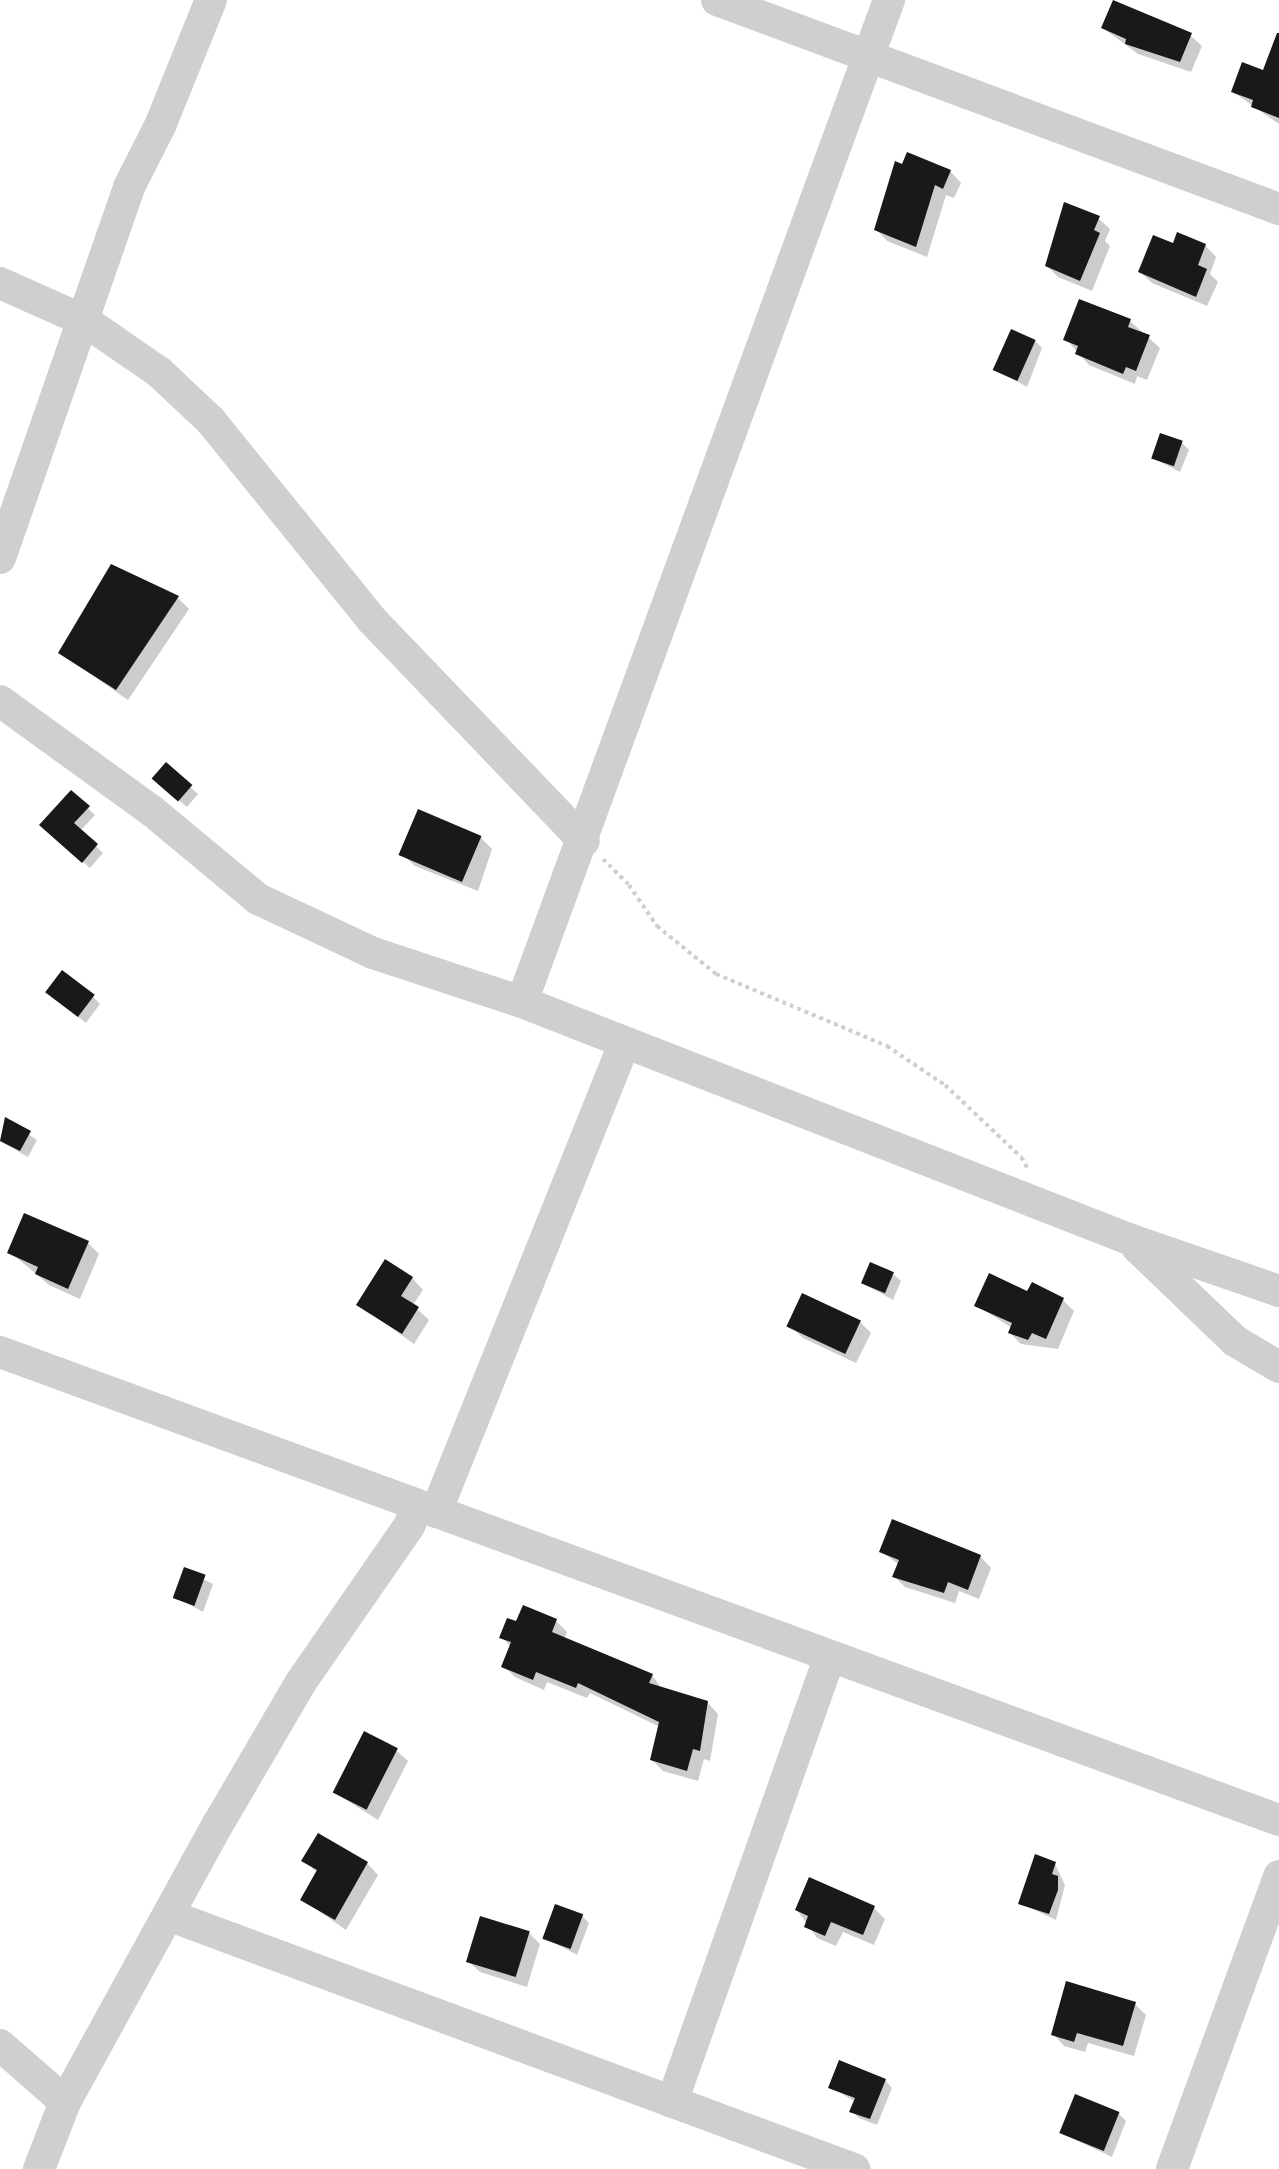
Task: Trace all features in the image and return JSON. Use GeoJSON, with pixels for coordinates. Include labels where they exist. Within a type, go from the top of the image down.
{"type":"FeatureCollection","features":[{"type":"Feature","properties":{"kind":"street"},"geometry":{"type":"LineString","coordinates":[[0,558],[85,321],[129,187],[160,126],[211,0]]}},
{"type":"Feature","properties":{"kind":"street"},"geometry":{"type":"LineString","coordinates":[[717,0],[1279,209]]}},
{"type":"Feature","properties":{"kind":"street"},"geometry":{"type":"LineString","coordinates":[[522,1002],[584,841],[889,0]]}},
{"type":"Feature","properties":{"kind":"street"},"geometry":{"type":"LineString","coordinates":[[0,283],[85,321],[159,372],[211,421],[372,620],[584,841]]}},
{"type":"Feature","properties":{"kind":"street"},"geometry":{"type":"LineString","coordinates":[[0,701],[152,811],[258,899],[373,953],[522,1002],[624,1044],[1048,1204],[1129,1239],[1279,1291]]}},
{"type":"Feature","properties":{"kind":"street"},"geometry":{"type":"LineString","coordinates":[[39,2169],[65,2102],[301,1682],[409,1526],[427,1509],[624,1044]]}},
{"type":"Feature","properties":{"kind":"street"},"geometry":{"type":"LineString","coordinates":[[1129,1239],[1235,1341],[1279,1367]]}},
{"type":"Feature","properties":{"kind":"street"},"geometry":{"type":"LineString","coordinates":[[0,1352],[829,1658],[1279,1820]]}},
{"type":"Feature","properties":{"kind":"street"},"geometry":{"type":"LineString","coordinates":[[672,2102],[829,1658]]}},
{"type":"Feature","properties":{"kind":"street"},"geometry":{"type":"LineString","coordinates":[[1172,2169],[1279,1876]]}},
{"type":"Feature","properties":{"kind":"street"},"geometry":{"type":"LineString","coordinates":[[168,1915],[854,2169]]}},
{"type":"Feature","properties":{"kind":"street"},"geometry":{"type":"LineString","coordinates":[[0,2045],[65,2102]]}},
{"type":"Feature","properties":{"kind":"path"},"geometry":{"type":"LineString","coordinates":[[584,841],[629,885],[657,926],[716,974],[887,1046],[945,1085],[1021,1157],[1048,1204]]}},
{"type":"Feature","properties":{"kind":"building"},"geometry":{"type":"Polygon","coordinates":[[[1113,0],[1192,33],[1180,62],[1125,44],[1126,39],[1101,28],[1113,0]]]}},
{"type":"Feature","properties":{"kind":"building"},"geometry":{"type":"Polygon","coordinates":[[[1277,33],[1279,118],[1251,107],[1253,100],[1231,92],[1242,62],[1263,70],[1277,33]]]}},
{"type":"Feature","properties":{"kind":"building"},"geometry":{"type":"Polygon","coordinates":[[[907,152],[951,170],[943,189],[935,185],[916,247],[874,230],[895,161],[902,164],[907,152]]]}},
{"type":"Feature","properties":{"kind":"building"},"geometry":{"type":"Polygon","coordinates":[[[1064,202],[1100,216],[1094,230],[1100,233],[1080,281],[1045,266],[1064,202]]]}},
{"type":"Feature","properties":{"kind":"building"},"geometry":{"type":"Polygon","coordinates":[[[1177,232],[1206,244],[1198,265],[1207,269],[1196,297],[1138,272],[1153,235],[1173,243],[1177,232]]]}},
{"type":"Feature","properties":{"kind":"building"},"geometry":{"type":"Polygon","coordinates":[[[1079,299],[1131,319],[1128,327],[1150,335],[1136,371],[1126,367],[1123,374],[1075,354],[1078,346],[1063,340],[1079,299]]]}},
{"type":"Feature","properties":{"kind":"building"},"geometry":{"type":"Polygon","coordinates":[[[1011,329],[1036,340],[1017,381],[993,370],[1011,329]]]}},
{"type":"Feature","properties":{"kind":"building"},"geometry":{"type":"Polygon","coordinates":[[[1160,433],[1183,441],[1174,466],[1151,459],[1160,433]]]}},
{"type":"Feature","properties":{"kind":"building"},"geometry":{"type":"Polygon","coordinates":[[[111,564],[179,596],[116,690],[58,653],[111,564]]]}},
{"type":"Feature","properties":{"kind":"building"},"geometry":{"type":"Polygon","coordinates":[[[166,762],[192,785],[178,802],[152,779],[166,762]]]}},
{"type":"Feature","properties":{"kind":"building"},"geometry":{"type":"Polygon","coordinates":[[[71,790],[90,806],[74,823],[98,844],[82,863],[39,825],[71,790]]]}},
{"type":"Feature","properties":{"kind":"building"},"geometry":{"type":"Polygon","coordinates":[[[418,809],[482,836],[462,882],[398,855],[418,809]]]}},
{"type":"Feature","properties":{"kind":"building"},"geometry":{"type":"Polygon","coordinates":[[[62,970],[95,995],[78,1017],[45,992],[62,970]]]}},
{"type":"Feature","properties":{"kind":"building"},"geometry":{"type":"Polygon","coordinates":[[[5,1117],[31,1131],[20,1151],[0,1141],[5,1117]]]}},
{"type":"Feature","properties":{"kind":"building"},"geometry":{"type":"Polygon","coordinates":[[[24,1213],[89,1241],[68,1289],[35,1274],[38,1267],[7,1253],[24,1213]]]}},
{"type":"Feature","properties":{"kind":"building"},"geometry":{"type":"Polygon","coordinates":[[[385,1259],[413,1277],[401,1296],[419,1307],[402,1334],[356,1305],[385,1259]]]}},
{"type":"Feature","properties":{"kind":"building"},"geometry":{"type":"Polygon","coordinates":[[[870,1262],[894,1272],[885,1293],[861,1283],[870,1262]]]}},
{"type":"Feature","properties":{"kind":"building"},"geometry":{"type":"Polygon","coordinates":[[[989,1273],[1027,1291],[1032,1282],[1064,1298],[1046,1339],[1032,1333],[1028,1340],[1008,1333],[1012,1323],[974,1306],[989,1273]]]}},
{"type":"Feature","properties":{"kind":"building"},"geometry":{"type":"Polygon","coordinates":[[[802,1293],[861,1320],[845,1354],[786,1327],[802,1293]]]}},
{"type":"Feature","properties":{"kind":"building"},"geometry":{"type":"Polygon","coordinates":[[[892,1519],[981,1555],[968,1590],[948,1582],[944,1593],[892,1577],[899,1560],[879,1552],[892,1519]]]}},
{"type":"Feature","properties":{"kind":"building"},"geometry":{"type":"Polygon","coordinates":[[[184,1567],[206,1575],[194,1606],[173,1598],[184,1567]]]}},
{"type":"Feature","properties":{"kind":"building"},"geometry":{"type":"Polygon","coordinates":[[[523,1605],[557,1619],[552,1632],[653,1674],[649,1683],[708,1701],[700,1751],[693,1749],[687,1771],[650,1760],[659,1722],[578,1683],[576,1688],[536,1672],[533,1680],[501,1667],[511,1642],[499,1638],[507,1618],[516,1621],[523,1605]]]}},
{"type":"Feature","properties":{"kind":"building"},"geometry":{"type":"Polygon","coordinates":[[[364,1731],[398,1748],[367,1810],[333,1792],[364,1731]]]}},
{"type":"Feature","properties":{"kind":"building"},"geometry":{"type":"Polygon","coordinates":[[[318,1833],[368,1862],[335,1920],[300,1900],[317,1870],[301,1861],[318,1833]]]}},
{"type":"Feature","properties":{"kind":"building"},"geometry":{"type":"Polygon","coordinates":[[[1035,1854],[1056,1862],[1052,1874],[1058,1876],[1058,1890],[1049,1914],[1018,1904],[1035,1854]]]}},
{"type":"Feature","properties":{"kind":"building"},"geometry":{"type":"Polygon","coordinates":[[[809,1877],[875,1906],[863,1935],[831,1922],[825,1936],[804,1927],[808,1916],[795,1910],[809,1877]]]}},
{"type":"Feature","properties":{"kind":"building"},"geometry":{"type":"Polygon","coordinates":[[[555,1904],[583,1914],[571,1949],[542,1939],[555,1904]]]}},
{"type":"Feature","properties":{"kind":"building"},"geometry":{"type":"Polygon","coordinates":[[[480,1916],[530,1931],[516,1977],[466,1962],[480,1916]]]}},
{"type":"Feature","properties":{"kind":"building"},"geometry":{"type":"Polygon","coordinates":[[[1066,1981],[1136,2002],[1123,2046],[1077,2033],[1074,2042],[1051,2035],[1066,1981]]]}},
{"type":"Feature","properties":{"kind":"building"},"geometry":{"type":"Polygon","coordinates":[[[839,2060],[886,2079],[870,2119],[849,2112],[855,2098],[828,2088],[839,2060]]]}},
{"type":"Feature","properties":{"kind":"building"},"geometry":{"type":"Polygon","coordinates":[[[1075,2094],[1120,2112],[1104,2151],[1059,2133],[1075,2094]]]}}]}
